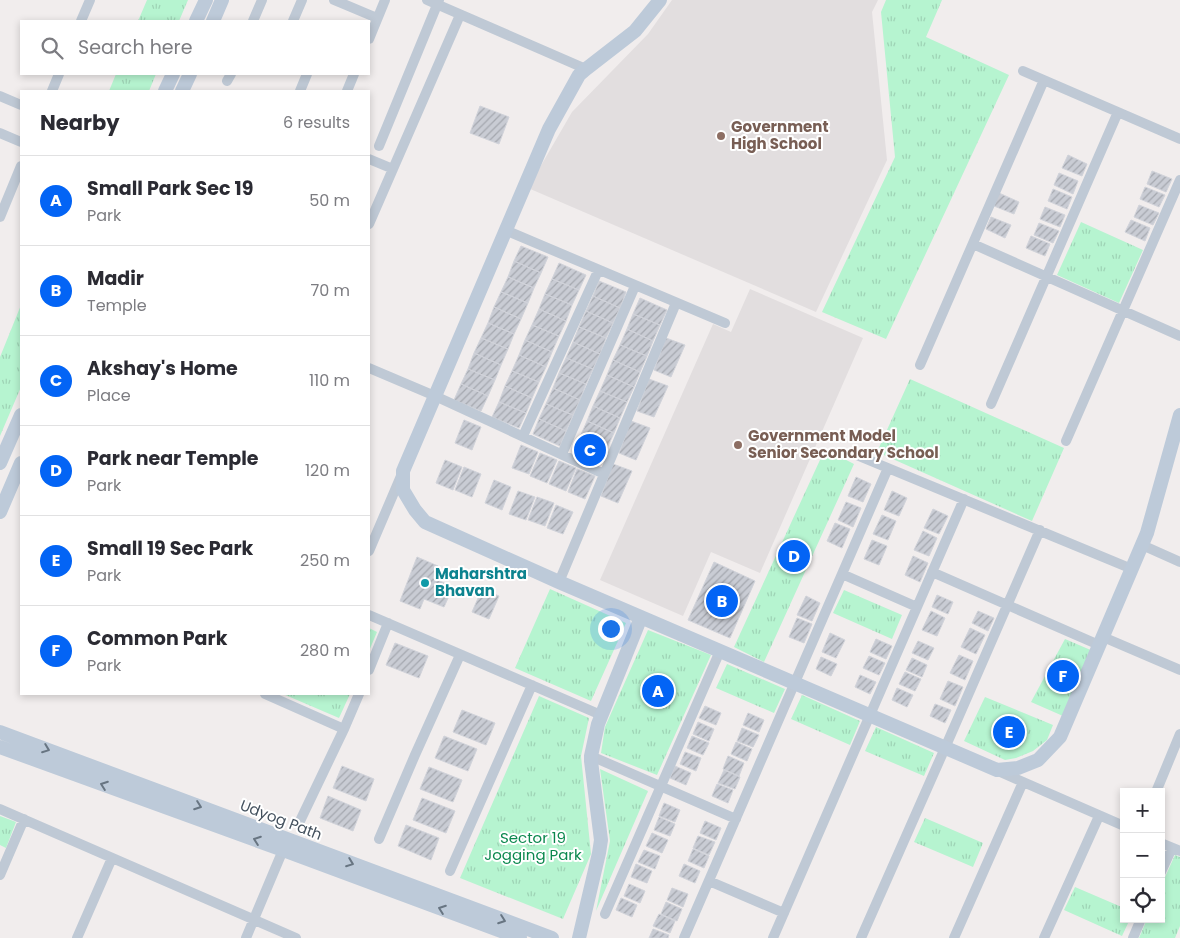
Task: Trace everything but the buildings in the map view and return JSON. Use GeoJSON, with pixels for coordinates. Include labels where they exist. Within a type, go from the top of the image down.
{"type":"FeatureCollection","features":[{"type":"Feature","properties":{"kind":"street"},"geometry":{"type":"LineString","coordinates":[[81,20],[90,0]]}},
{"type":"Feature","properties":{"kind":"street"},"geometry":{"type":"LineString","coordinates":[[196,20],[206,0]]}},
{"type":"Feature","properties":{"kind":"street"},"geometry":{"type":"LineString","coordinates":[[213,20],[222,0]]}},
{"type":"Feature","properties":{"kind":"street"},"geometry":{"type":"LineString","coordinates":[[253,20],[262,0]]}},
{"type":"Feature","properties":{"kind":"street"},"geometry":{"type":"LineString","coordinates":[[293,20],[302,0]]}},
{"type":"Feature","properties":{"kind":"street"},"geometry":{"type":"LineString","coordinates":[[334,0],[377,18]]}},
{"type":"Feature","properties":{"kind":"street"},"geometry":{"type":"LineString","coordinates":[[370,36],[385,0]]}},
{"type":"Feature","properties":{"kind":"street"},"geometry":{"type":"LineString","coordinates":[[427,0],[438,2],[460,15],[586,69]]}},
{"type":"Feature","properties":{"kind":"street"},"geometry":{"type":"LineString","coordinates":[[370,549],[549,129],[579,75],[635,31],[660,0]]}},
{"type":"Feature","properties":{"kind":"street"},"geometry":{"type":"LineString","coordinates":[[379,146],[438,2]]}},
{"type":"Feature","properties":{"kind":"street"},"geometry":{"type":"LineString","coordinates":[[370,222],[460,15]]}},
{"type":"Feature","properties":{"kind":"street"},"geometry":{"type":"LineString","coordinates":[[1023,71],[1180,139]]}},
{"type":"Feature","properties":{"kind":"street"},"geometry":{"type":"LineString","coordinates":[[52,90],[59,75]]}},
{"type":"Feature","properties":{"kind":"street"},"geometry":{"type":"LineString","coordinates":[[165,90],[173,75]]}},
{"type":"Feature","properties":{"kind":"street"},"geometry":{"type":"LineString","coordinates":[[182,90],[190,75]]}},
{"type":"Feature","properties":{"kind":"street"},"geometry":{"type":"LineString","coordinates":[[300,90],[304,75]]}},
{"type":"Feature","properties":{"kind":"street"},"geometry":{"type":"LineString","coordinates":[[347,90],[354,75]]}},
{"type":"Feature","properties":{"kind":"street"},"geometry":{"type":"LineString","coordinates":[[920,365],[1044,80]]}},
{"type":"Feature","properties":{"kind":"street"},"geometry":{"type":"LineString","coordinates":[[0,96],[20,105]]}},
{"type":"Feature","properties":{"kind":"street"},"geometry":{"type":"LineString","coordinates":[[991,404],[1118,112]]}},
{"type":"Feature","properties":{"kind":"street"},"geometry":{"type":"LineString","coordinates":[[0,133],[20,142]]}},
{"type":"Feature","properties":{"kind":"street"},"geometry":{"type":"LineString","coordinates":[[370,159],[393,169]]}},
{"type":"Feature","properties":{"kind":"street"},"geometry":{"type":"LineString","coordinates":[[0,217],[20,168]]}},
{"type":"Feature","properties":{"kind":"street"},"geometry":{"type":"LineString","coordinates":[[1066,441],[1180,180]]}},
{"type":"Feature","properties":{"kind":"street"},"geometry":{"type":"LineString","coordinates":[[505,230],[598,271],[725,323]]}},
{"type":"Feature","properties":{"kind":"street"},"geometry":{"type":"LineString","coordinates":[[973,244],[1180,336]]}},
{"type":"Feature","properties":{"kind":"street"},"geometry":{"type":"LineString","coordinates":[[523,436],[598,271]]}},
{"type":"Feature","properties":{"kind":"street"},"geometry":{"type":"LineString","coordinates":[[562,454],[635,286]]}},
{"type":"Feature","properties":{"kind":"street"},"geometry":{"type":"LineString","coordinates":[[559,582],[676,303]]}},
{"type":"Feature","properties":{"kind":"street"},"geometry":{"type":"LineString","coordinates":[[370,368],[435,396],[604,474]]}},
{"type":"Feature","properties":{"kind":"street"},"geometry":{"type":"LineString","coordinates":[[997,770],[1018,768],[1038,760],[1060,737],[1147,533],[1180,414]]}},
{"type":"Feature","properties":{"kind":"street"},"geometry":{"type":"LineString","coordinates":[[0,463],[20,417]]}},
{"type":"Feature","properties":{"kind":"street"},"geometry":{"type":"LineString","coordinates":[[854,454],[1132,569]]}},
{"type":"Feature","properties":{"kind":"street"},"geometry":{"type":"LineString","coordinates":[[0,512],[20,465]]}},
{"type":"Feature","properties":{"kind":"street"},"geometry":{"type":"LineString","coordinates":[[684,938],[888,468]]}},
{"type":"Feature","properties":{"kind":"street"},"geometry":{"type":"LineString","coordinates":[[403,471],[404,490],[415,510],[425,522],[559,582],[1120,824]]}},
{"type":"Feature","properties":{"kind":"street"},"geometry":{"type":"LineString","coordinates":[[774,938],[964,499]]}},
{"type":"Feature","properties":{"kind":"street"},"geometry":{"type":"LineString","coordinates":[[861,938],[1040,530]]}},
{"type":"Feature","properties":{"kind":"street"},"geometry":{"type":"LineString","coordinates":[[1142,545],[1180,562]]}},
{"type":"Feature","properties":{"kind":"street"},"geometry":{"type":"LineString","coordinates":[[932,572],[1007,605],[1180,670]]}},
{"type":"Feature","properties":{"kind":"street"},"geometry":{"type":"LineString","coordinates":[[842,574],[917,607]]}},
{"type":"Feature","properties":{"kind":"street"},"geometry":{"type":"LineString","coordinates":[[370,615],[601,715]]}},
{"type":"Feature","properties":{"kind":"street"},"geometry":{"type":"LineString","coordinates":[[579,938],[601,840],[591,756],[601,715],[641,617]]}},
{"type":"Feature","properties":{"kind":"street"},"geometry":{"type":"LineString","coordinates":[[370,668],[388,623]]}},
{"type":"Feature","properties":{"kind":"street"},"geometry":{"type":"LineString","coordinates":[[606,914],[720,651]]}},
{"type":"Feature","properties":{"kind":"street"},"geometry":{"type":"LineString","coordinates":[[379,839],[460,654]]}},
{"type":"Feature","properties":{"kind":"street"},"geometry":{"type":"LineString","coordinates":[[450,871],[532,685]]}},
{"type":"Feature","properties":{"kind":"street"},"geometry":{"type":"LineString","coordinates":[[268,695],[344,729]]}},
{"type":"Feature","properties":{"kind":"street"},"geometry":{"type":"LineString","coordinates":[[300,821],[359,695]]}},
{"type":"Feature","properties":{"kind":"street","name":"Udyog Path"},"geometry":{"type":"LineString","coordinates":[[0,732],[552,938]]}},
{"type":"Feature","properties":{"kind":"street"},"geometry":{"type":"LineString","coordinates":[[1158,788],[1180,734]]}},
{"type":"Feature","properties":{"kind":"street","name":"Udyog Path"},"geometry":{"type":"LineString","coordinates":[[1,748],[520,938]]}},
{"type":"Feature","properties":{"kind":"street"},"geometry":{"type":"LineString","coordinates":[[591,756],[736,819]]}},
{"type":"Feature","properties":{"kind":"street"},"geometry":{"type":"LineString","coordinates":[[954,938],[1023,782]]}},
{"type":"Feature","properties":{"kind":"street"},"geometry":{"type":"LineString","coordinates":[[0,809],[296,938]]}},
{"type":"Feature","properties":{"kind":"street"},"geometry":{"type":"LineString","coordinates":[[1044,938],[1099,816]]}},
{"type":"Feature","properties":{"kind":"street"},"geometry":{"type":"LineString","coordinates":[[0,875],[24,819]]}},
{"type":"Feature","properties":{"kind":"street"},"geometry":{"type":"LineString","coordinates":[[246,938],[283,850]]}},
{"type":"Feature","properties":{"kind":"street"},"geometry":{"type":"LineString","coordinates":[[1165,866],[1176,850]]}},
{"type":"Feature","properties":{"kind":"street"},"geometry":{"type":"LineString","coordinates":[[77,938],[112,858]]}},
{"type":"Feature","properties":{"kind":"street"},"geometry":{"type":"LineString","coordinates":[[709,881],[784,913]]}},
{"type":"Feature","properties":{"kind":"street"},"geometry":{"type":"LineString","coordinates":[[1132,938],[1139,923]]}},
{"type":"Feature","properties":{"kind":"shaded area","name":"Government High School"},"geometry":{"type":"Polygon","coordinates":[[[672,0],[878,0],[872,12],[887,160],[816,312],[528,188],[572,112],[648,34],[672,0]]]}},
{"type":"Feature","properties":{"kind":"shaded area","name":"Government Model Senior Secondary School"},"geometry":{"type":"Polygon","coordinates":[[[750,289],[863,338],[760,573],[711,552],[683,616],[600,580],[713,324],[731,332],[750,289]]]}},
{"type":"Feature","properties":{"kind":"green space"},"geometry":{"type":"Polygon","coordinates":[[[147,0],[188,0],[179,20],[138,20],[147,0]]]}},
{"type":"Feature","properties":{"kind":"green space"},"geometry":{"type":"Polygon","coordinates":[[[886,0],[942,0],[926,37],[1009,75],[886,339],[822,312],[895,157],[881,12],[886,0]]]}},
{"type":"Feature","properties":{"kind":"green space"},"geometry":{"type":"Polygon","coordinates":[[[116,75],[156,75],[149,90],[109,90],[116,75]]]}},
{"type":"Feature","properties":{"kind":"green space"},"geometry":{"type":"Polygon","coordinates":[[[1081,222],[1143,250],[1119,303],[1057,275],[1081,222]]]}},
{"type":"Feature","properties":{"kind":"green space"},"geometry":{"type":"Polygon","coordinates":[[[20,307],[20,389],[0,436],[0,357],[20,307]]]}},
{"type":"Feature","properties":{"kind":"green space"},"geometry":{"type":"Polygon","coordinates":[[[910,379],[1064,448],[1032,521],[877,452],[910,379]]]}},
{"type":"Feature","properties":{"kind":"green space"},"geometry":{"type":"Polygon","coordinates":[[[825,449],[854,464],[764,662],[734,647],[825,449]]]}},
{"type":"Feature","properties":{"kind":"green space"},"geometry":{"type":"Polygon","coordinates":[[[550,589],[626,623],[591,701],[515,668],[550,589]]]}},
{"type":"Feature","properties":{"kind":"green space"},"geometry":{"type":"Polygon","coordinates":[[[844,590],[902,615],[892,639],[833,613],[844,590]]]}},
{"type":"Feature","properties":{"kind":"green space"},"geometry":{"type":"Polygon","coordinates":[[[370,628],[377,632],[370,649],[370,628]]]}},
{"type":"Feature","properties":{"kind":"green space"},"geometry":{"type":"Polygon","coordinates":[[[648,630],[711,655],[657,775],[601,753],[605,727],[648,630]]]}},
{"type":"Feature","properties":{"kind":"green space"},"geometry":{"type":"Polygon","coordinates":[[[1065,639],[1093,651],[1063,716],[1031,702],[1065,639]]]}},
{"type":"Feature","properties":{"kind":"green space"},"geometry":{"type":"Polygon","coordinates":[[[727,664],[785,689],[774,713],[716,688],[727,664]]]}},
{"type":"Feature","properties":{"kind":"green space"},"geometry":{"type":"Polygon","coordinates":[[[285,695],[350,695],[339,718],[285,695]]]}},
{"type":"Feature","properties":{"kind":"green space"},"geometry":{"type":"Polygon","coordinates":[[[802,695],[860,721],[850,745],[791,719],[802,695]]]}},
{"type":"Feature","properties":{"kind":"green space","name":"Sector 19 Jogging Park"},"geometry":{"type":"Polygon","coordinates":[[[539,696],[589,718],[581,756],[591,854],[563,919],[460,878],[539,696]]]}},
{"type":"Feature","properties":{"kind":"green space"},"geometry":{"type":"Polygon","coordinates":[[[985,697],[1053,725],[1047,740],[1033,751],[1005,760],[964,741],[985,697]]]}},
{"type":"Feature","properties":{"kind":"green space"},"geometry":{"type":"Polygon","coordinates":[[[876,727],[934,753],[924,776],[865,751],[876,727]]]}},
{"type":"Feature","properties":{"kind":"green space"},"geometry":{"type":"Polygon","coordinates":[[[600,769],[648,791],[596,911],[610,841],[600,769]]]}},
{"type":"Feature","properties":{"kind":"green space"},"geometry":{"type":"Polygon","coordinates":[[[0,816],[16,822],[6,848],[0,845],[0,816]]]}},
{"type":"Feature","properties":{"kind":"green space"},"geometry":{"type":"Polygon","coordinates":[[[925,818],[983,843],[973,867],[914,842],[925,818]]]}},
{"type":"Feature","properties":{"kind":"green space"},"geometry":{"type":"Polygon","coordinates":[[[1175,855],[1180,857],[1180,926],[1175,938],[1139,938],[1145,923],[1165,923],[1165,877],[1175,855]]]}},
{"type":"Feature","properties":{"kind":"green space"},"geometry":{"type":"Polygon","coordinates":[[[1075,887],[1120,906],[1120,923],[1128,923],[1122,936],[1064,910],[1075,887]]]}},
{"type":"Feature","properties":{"kind":"place","name":"Government High School"},"geometry":{"type":"Point","coordinates":[721,136]}},
{"type":"Feature","properties":{"kind":"place","name":"Government Model Senior Secondary School"},"geometry":{"type":"Point","coordinates":[738,445]}},
{"type":"Feature","properties":{"kind":"place","name":"Akshay's Home"},"geometry":{"type":"Point","coordinates":[590,450]}},
{"type":"Feature","properties":{"kind":"place","name":"Park near Temple"},"geometry":{"type":"Point","coordinates":[794,556]}},
{"type":"Feature","properties":{"kind":"place","name":"Maharshtra Bhavan"},"geometry":{"type":"Point","coordinates":[425,583]}},
{"type":"Feature","properties":{"kind":"place","name":"Madir"},"geometry":{"type":"Point","coordinates":[722,601]}},
{"type":"Feature","properties":{"kind":"place","name":"Common Park"},"geometry":{"type":"Point","coordinates":[1063,676]}},
{"type":"Feature","properties":{"kind":"place","name":"Small Park Sec 19"},"geometry":{"type":"Point","coordinates":[658,691]}},
{"type":"Feature","properties":{"kind":"place","name":"Small 19 Sec Park"},"geometry":{"type":"Point","coordinates":[1009,732]}}]}
